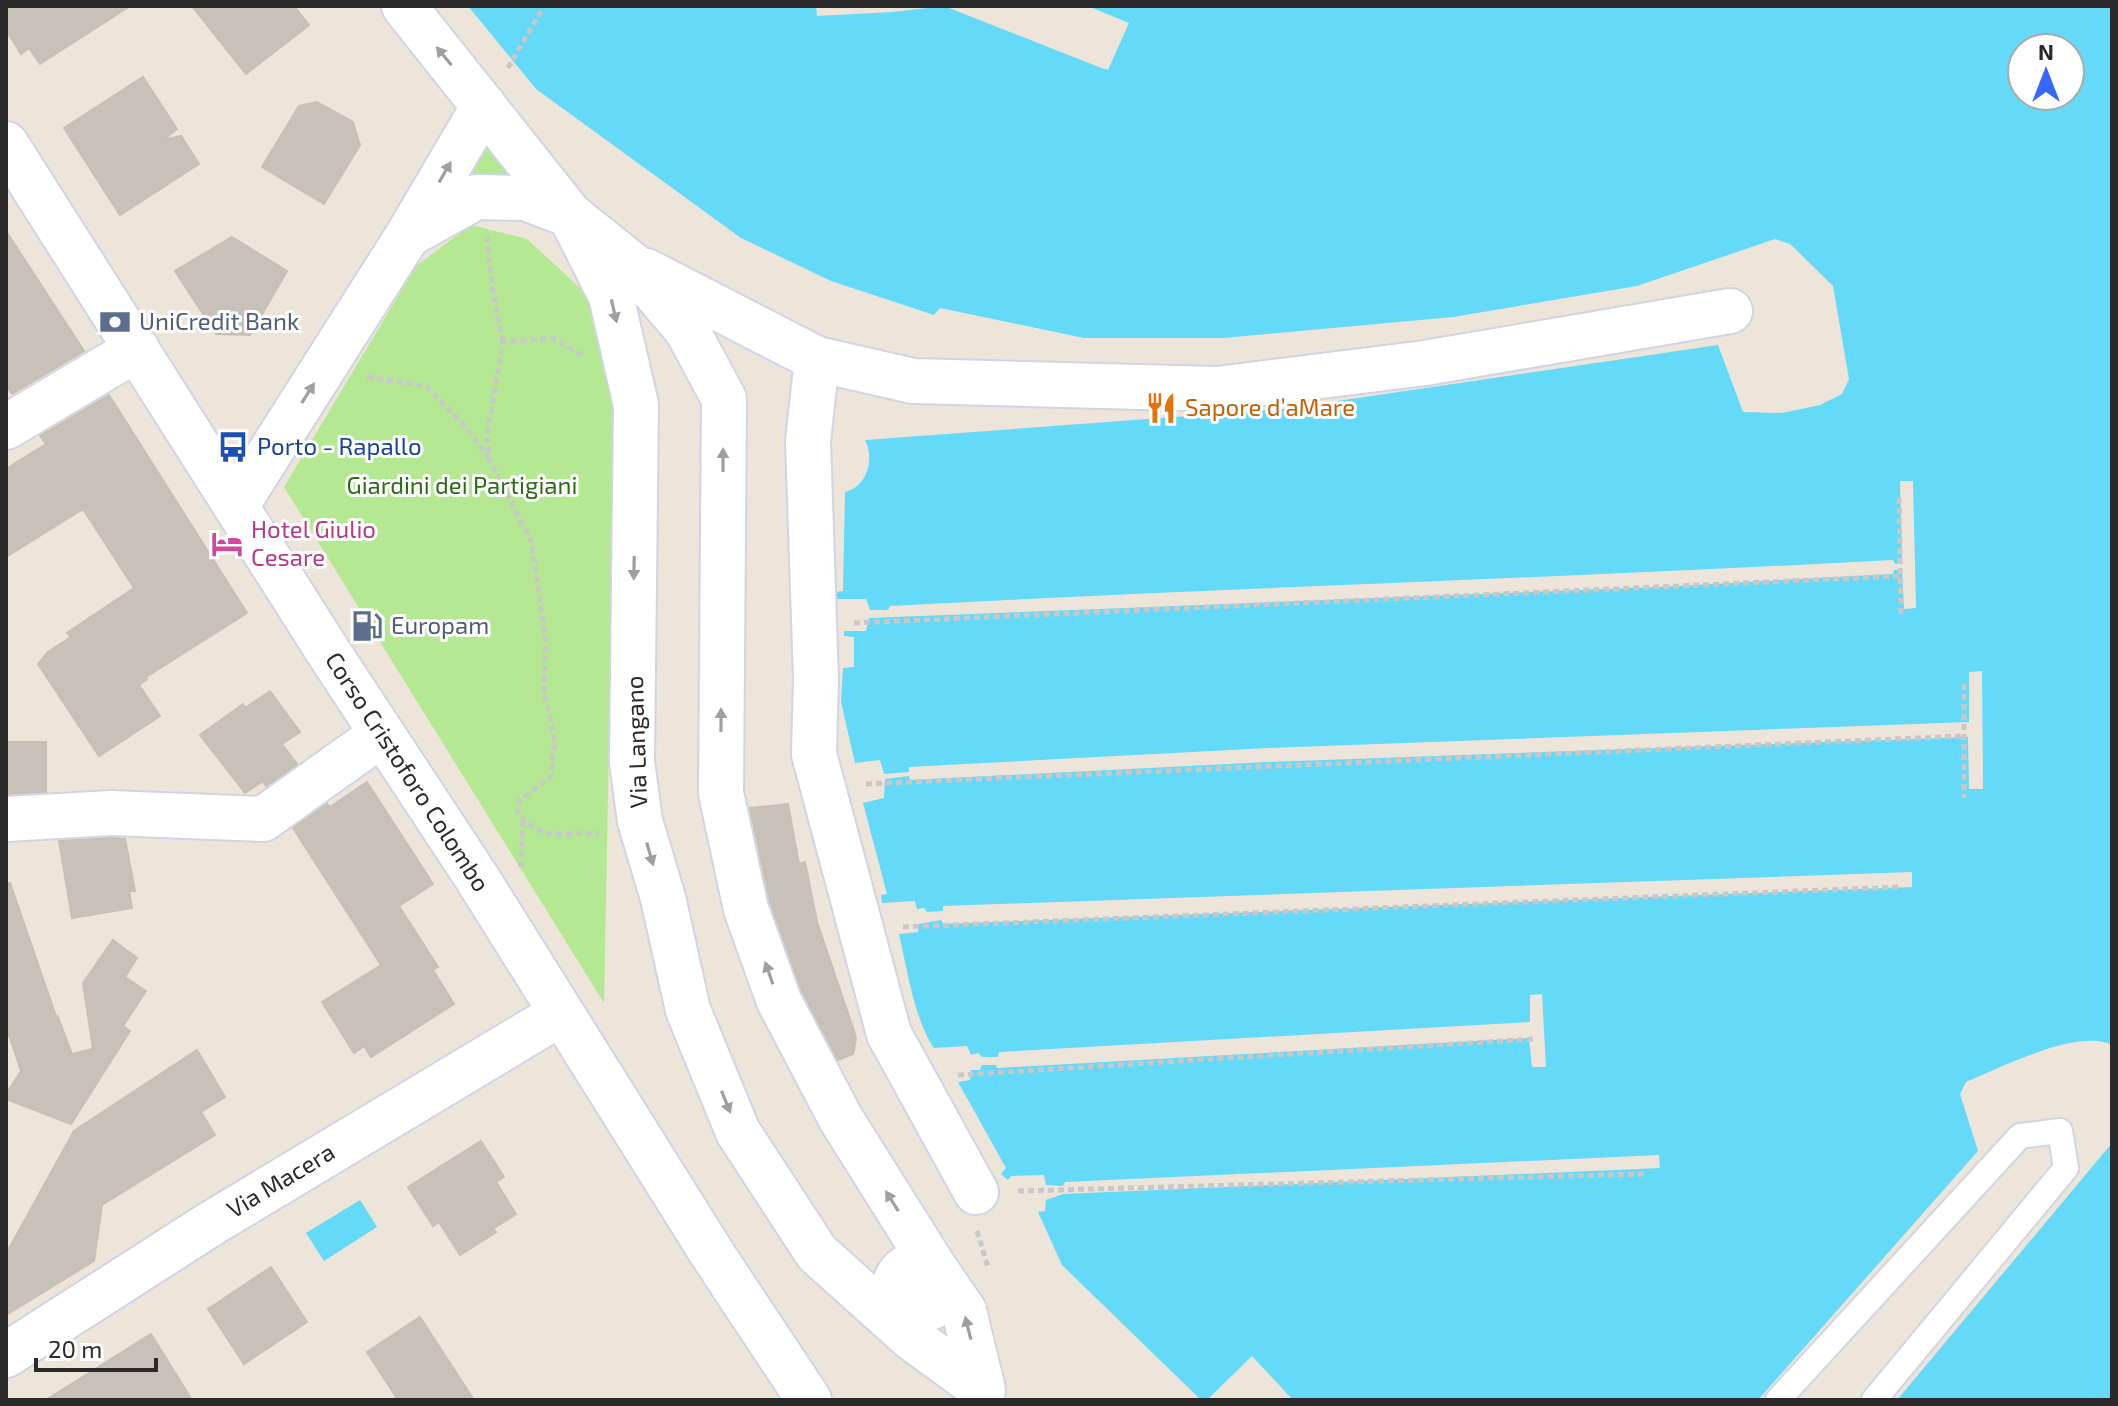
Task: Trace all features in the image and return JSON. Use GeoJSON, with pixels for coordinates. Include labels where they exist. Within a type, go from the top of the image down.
{"type":"FeatureCollection","features":[{"type":"Feature","properties":{"kind":"street","name":"Via Langano"},"geometry":{"type":"LineString","coordinates":[[404,6],[570,215],[626,260],[687,330],[724,399],[721,793],[746,909],[779,1001],[841,1119],[908,1294]]}},
{"type":"Feature","properties":{"kind":"street"},"geometry":{"type":"LineString","coordinates":[[236,506],[408,235],[484,106]]}},
{"type":"Feature","properties":{"kind":"street","name":"Corso Cristoforo Colombo"},"geometry":{"type":"LineString","coordinates":[[6,144],[477,878],[713,1255],[809,1400]]}},
{"type":"Feature","properties":{"kind":"street"},"geometry":{"type":"LineString","coordinates":[[408,235],[476,197],[525,198],[570,215]]}},
{"type":"Feature","properties":{"kind":"street","name":"Via Langano"},"geometry":{"type":"LineString","coordinates":[[570,215],[611,296],[636,405],[632,762],[640,821],[663,898],[688,1010],[738,1132],[817,1253],[908,1294]]}},
{"type":"Feature","properties":{"kind":"street"},"geometry":{"type":"LineString","coordinates":[[626,260],[817,359],[913,381],[1217,389],[1425,363],[1730,311]]}},
{"type":"Feature","properties":{"kind":"street"},"geometry":{"type":"LineString","coordinates":[[6,427],[137,349]]}},
{"type":"Feature","properties":{"kind":"street"},"geometry":{"type":"LineString","coordinates":[[817,359],[808,441],[816,679],[814,754],[889,1034],[976,1192]]}},
{"type":"Feature","properties":{"kind":"street"},"geometry":{"type":"LineString","coordinates":[[7,819],[111,813],[263,819],[382,734]]}},
{"type":"Feature","properties":{"kind":"street","name":"Via Macera"},"geometry":{"type":"LineString","coordinates":[[6,1355],[212,1223],[560,1014]]}},
{"type":"Feature","properties":{"kind":"street"},"geometry":{"type":"LineString","coordinates":[[908,1294],[985,1395]]}},
{"type":"Feature","properties":{"kind":"street"},"geometry":{"type":"LineString","coordinates":[[908,1294],[964,1311],[985,1395]]}},
{"type":"Feature","properties":{"kind":"lane"},"geometry":{"type":"LineString","coordinates":[[1778,1400],[2020,1136],[2060,1131],[2066,1168],[1874,1400]]}},
{"type":"Feature","properties":{"kind":"path"},"geometry":{"type":"LineString","coordinates":[[510,65],[544,6]]}},
{"type":"Feature","properties":{"kind":"path"},"geometry":{"type":"LineString","coordinates":[[490,461],[487,435],[503,342],[552,338],[589,358],[623,349]]}},
{"type":"Feature","properties":{"kind":"path"},"geometry":{"type":"LineString","coordinates":[[323,370],[426,386],[465,426],[490,461],[531,540],[546,641],[544,690],[555,742],[550,778],[520,799],[517,811],[535,831],[548,833],[604,833],[640,821]]}},
{"type":"Feature","properties":{"kind":"path"},"geometry":{"type":"LineString","coordinates":[[1899,498],[1901,615]]}},
{"type":"Feature","properties":{"kind":"path"},"geometry":{"type":"LineString","coordinates":[[841,624],[1901,576]]}},
{"type":"Feature","properties":{"kind":"path"},"geometry":{"type":"LineString","coordinates":[[1964,684],[1964,798]]}},
{"type":"Feature","properties":{"kind":"path"},"geometry":{"type":"LineString","coordinates":[[857,784],[1963,736]]}},
{"type":"Feature","properties":{"kind":"path"},"geometry":{"type":"LineString","coordinates":[[894,927],[1901,887]]}},
{"type":"Feature","properties":{"kind":"path"},"geometry":{"type":"LineString","coordinates":[[945,1075],[1533,1039]]}},
{"type":"Feature","properties":{"kind":"path"},"geometry":{"type":"LineString","coordinates":[[976,1192],[1644,1174]]}},
{"type":"Feature","properties":{"kind":"green space"},"geometry":{"type":"Polygon","coordinates":[[[484,133],[531,183],[455,183],[484,133]]]}},
{"type":"Feature","properties":{"kind":"green space","name":"Giardini dei Partigiani"},"geometry":{"type":"Polygon","coordinates":[[[471,225],[527,239],[617,322],[604,1003],[284,487],[416,266],[471,225]]]}},
{"type":"Feature","properties":{"kind":"water"},"geometry":{"type":"Polygon","coordinates":[[[468,6],[816,6],[817,16],[944,6],[1104,69],[1126,24],[1082,6],[2112,6],[2112,1045],[2097,1041],[2059,1046],[1966,1082],[1960,1094],[1978,1151],[1758,1400],[1293,1400],[1252,1356],[1207,1400],[1201,1400],[1062,1265],[1038,1212],[1045,1211],[1046,1200],[1063,1194],[1660,1168],[1659,1155],[1065,1182],[1063,1186],[1046,1185],[1044,1175],[1011,1176],[1008,1180],[1001,1174],[1006,1168],[958,1082],[970,1080],[971,1070],[980,1070],[982,1065],[996,1065],[997,1068],[1529,1038],[1532,1067],[1546,1067],[1542,994],[1530,995],[1530,1022],[999,1052],[998,1057],[982,1057],[978,1053],[971,1055],[967,1046],[934,1048],[916,1008],[899,934],[918,932],[919,924],[941,920],[943,924],[1912,887],[1912,872],[943,906],[943,911],[927,912],[924,908],[917,909],[915,901],[882,903],[881,895],[887,894],[863,803],[884,798],[885,779],[1968,737],[1969,789],[1983,789],[1982,671],[1969,672],[1969,722],[1269,748],[909,767],[909,772],[884,774],[880,760],[855,763],[841,702],[843,668],[854,667],[854,637],[844,636],[844,631],[866,631],[869,618],[1658,587],[1893,574],[1894,570],[1902,570],[1904,609],[1916,608],[1913,481],[1900,481],[1902,562],[1895,564],[1893,560],[890,606],[888,610],[870,610],[866,599],[834,599],[835,592],[843,591],[845,492],[859,484],[867,471],[869,455],[865,440],[1283,409],[1718,345],[1743,412],[1782,413],[1820,405],[1842,394],[1849,379],[1833,286],[1790,244],[1775,239],[1637,286],[1453,317],[1224,338],[1084,338],[940,308],[934,315],[831,281],[741,238],[536,89],[468,6]]]}},
{"type":"Feature","properties":{"kind":"water"},"geometry":{"type":"Polygon","coordinates":[[[2112,1143],[2112,1400],[1897,1400],[2112,1143]]]}},
{"type":"Feature","properties":{"kind":"water"},"geometry":{"type":"Polygon","coordinates":[[[360,1200],[377,1227],[324,1261],[306,1233],[360,1200]]]}},
{"type":"Feature","properties":{"kind":"pier"},"geometry":{"type":"Polygon","coordinates":[[[952,6],[1103,64],[1121,26],[1080,10],[1078,6],[1088,6],[1129,23],[1108,70],[952,6]]]}},
{"type":"Feature","properties":{"kind":"building"},"geometry":{"type":"Polygon","coordinates":[[[6,6],[130,6],[40,64],[29,48],[21,54],[6,30],[6,6]]]}},
{"type":"Feature","properties":{"kind":"building"},"geometry":{"type":"Polygon","coordinates":[[[192,6],[294,6],[309,25],[246,74],[192,6]]]}},
{"type":"Feature","properties":{"kind":"building"},"geometry":{"type":"Polygon","coordinates":[[[143,77],[177,129],[163,140],[181,136],[199,164],[120,215],[64,128],[143,77]]]}},
{"type":"Feature","properties":{"kind":"building"},"geometry":{"type":"Polygon","coordinates":[[[317,102],[353,122],[360,145],[324,204],[262,167],[299,106],[317,102]]]}},
{"type":"Feature","properties":{"kind":"building"},"geometry":{"type":"Polygon","coordinates":[[[6,231],[84,351],[12,394],[6,384],[6,231]]]}},
{"type":"Feature","properties":{"kind":"building"},"geometry":{"type":"Polygon","coordinates":[[[232,237],[287,271],[250,335],[216,334],[175,271],[232,237]]]}},
{"type":"Feature","properties":{"kind":"building"},"geometry":{"type":"Polygon","coordinates":[[[109,395],[247,613],[146,677],[139,685],[160,716],[99,756],[38,664],[48,652],[71,637],[67,633],[134,588],[83,509],[6,557],[6,469],[46,444],[40,436],[109,395]]]}},
{"type":"Feature","properties":{"kind":"building"},"geometry":{"type":"Polygon","coordinates":[[[270,691],[300,732],[282,744],[297,764],[266,786],[263,781],[245,793],[200,735],[243,704],[245,708],[270,691]]]}},
{"type":"Feature","properties":{"kind":"building"},"geometry":{"type":"Polygon","coordinates":[[[6,742],[46,742],[46,792],[6,794],[6,742]]]}},
{"type":"Feature","properties":{"kind":"building"},"geometry":{"type":"Polygon","coordinates":[[[367,782],[433,884],[399,906],[438,967],[433,970],[454,1004],[371,1057],[364,1046],[354,1053],[322,1002],[381,965],[293,828],[327,804],[330,807],[367,782]]]}},
{"type":"Feature","properties":{"kind":"building"},"geometry":{"type":"Polygon","coordinates":[[[788,804],[799,864],[805,862],[817,922],[856,1039],[853,1054],[838,1060],[802,991],[770,902],[750,808],[788,804]]]}},
{"type":"Feature","properties":{"kind":"building"},"geometry":{"type":"Polygon","coordinates":[[[125,839],[135,891],[129,891],[132,908],[72,918],[59,841],[125,839]]]}},
{"type":"Feature","properties":{"kind":"building"},"geometry":{"type":"Polygon","coordinates":[[[6,883],[10,883],[72,1054],[93,1049],[83,983],[113,940],[137,958],[125,977],[146,991],[123,1026],[130,1031],[71,1124],[6,1099],[21,1071],[6,1026],[6,883]]]}},
{"type":"Feature","properties":{"kind":"building"},"geometry":{"type":"Polygon","coordinates":[[[197,1050],[225,1097],[201,1112],[215,1135],[102,1205],[94,1261],[6,1315],[6,1254],[74,1131],[197,1050]]]}},
{"type":"Feature","properties":{"kind":"building"},"geometry":{"type":"Polygon","coordinates":[[[481,1141],[504,1177],[496,1182],[516,1214],[493,1229],[496,1232],[460,1255],[439,1222],[433,1226],[408,1187],[481,1141]]]}},
{"type":"Feature","properties":{"kind":"building"},"geometry":{"type":"Polygon","coordinates":[[[271,1267],[307,1322],[244,1364],[208,1309],[271,1267]]]}},
{"type":"Feature","properties":{"kind":"building"},"geometry":{"type":"Polygon","coordinates":[[[420,1317],[474,1400],[398,1400],[367,1352],[420,1317]]]}},
{"type":"Feature","properties":{"kind":"building"},"geometry":{"type":"Polygon","coordinates":[[[151,1334],[192,1400],[46,1400],[151,1334]]]}},
{"type":"Feature","properties":{"kind":"place","name":"UniCredit Bank"},"geometry":{"type":"Point","coordinates":[115,322]}},
{"type":"Feature","properties":{"kind":"place","name":"Sapore d’aMare"},"geometry":{"type":"Point","coordinates":[1161,408]}},
{"type":"Feature","properties":{"kind":"place","name":"Porto - Rapallo"},"geometry":{"type":"Point","coordinates":[233,447]}},
{"type":"Feature","properties":{"kind":"place","name":"Hotel Giulio Cesare"},"geometry":{"type":"Point","coordinates":[227,544]}},
{"type":"Feature","properties":{"kind":"place","name":"Europam"},"geometry":{"type":"Point","coordinates":[367,626]}}]}
